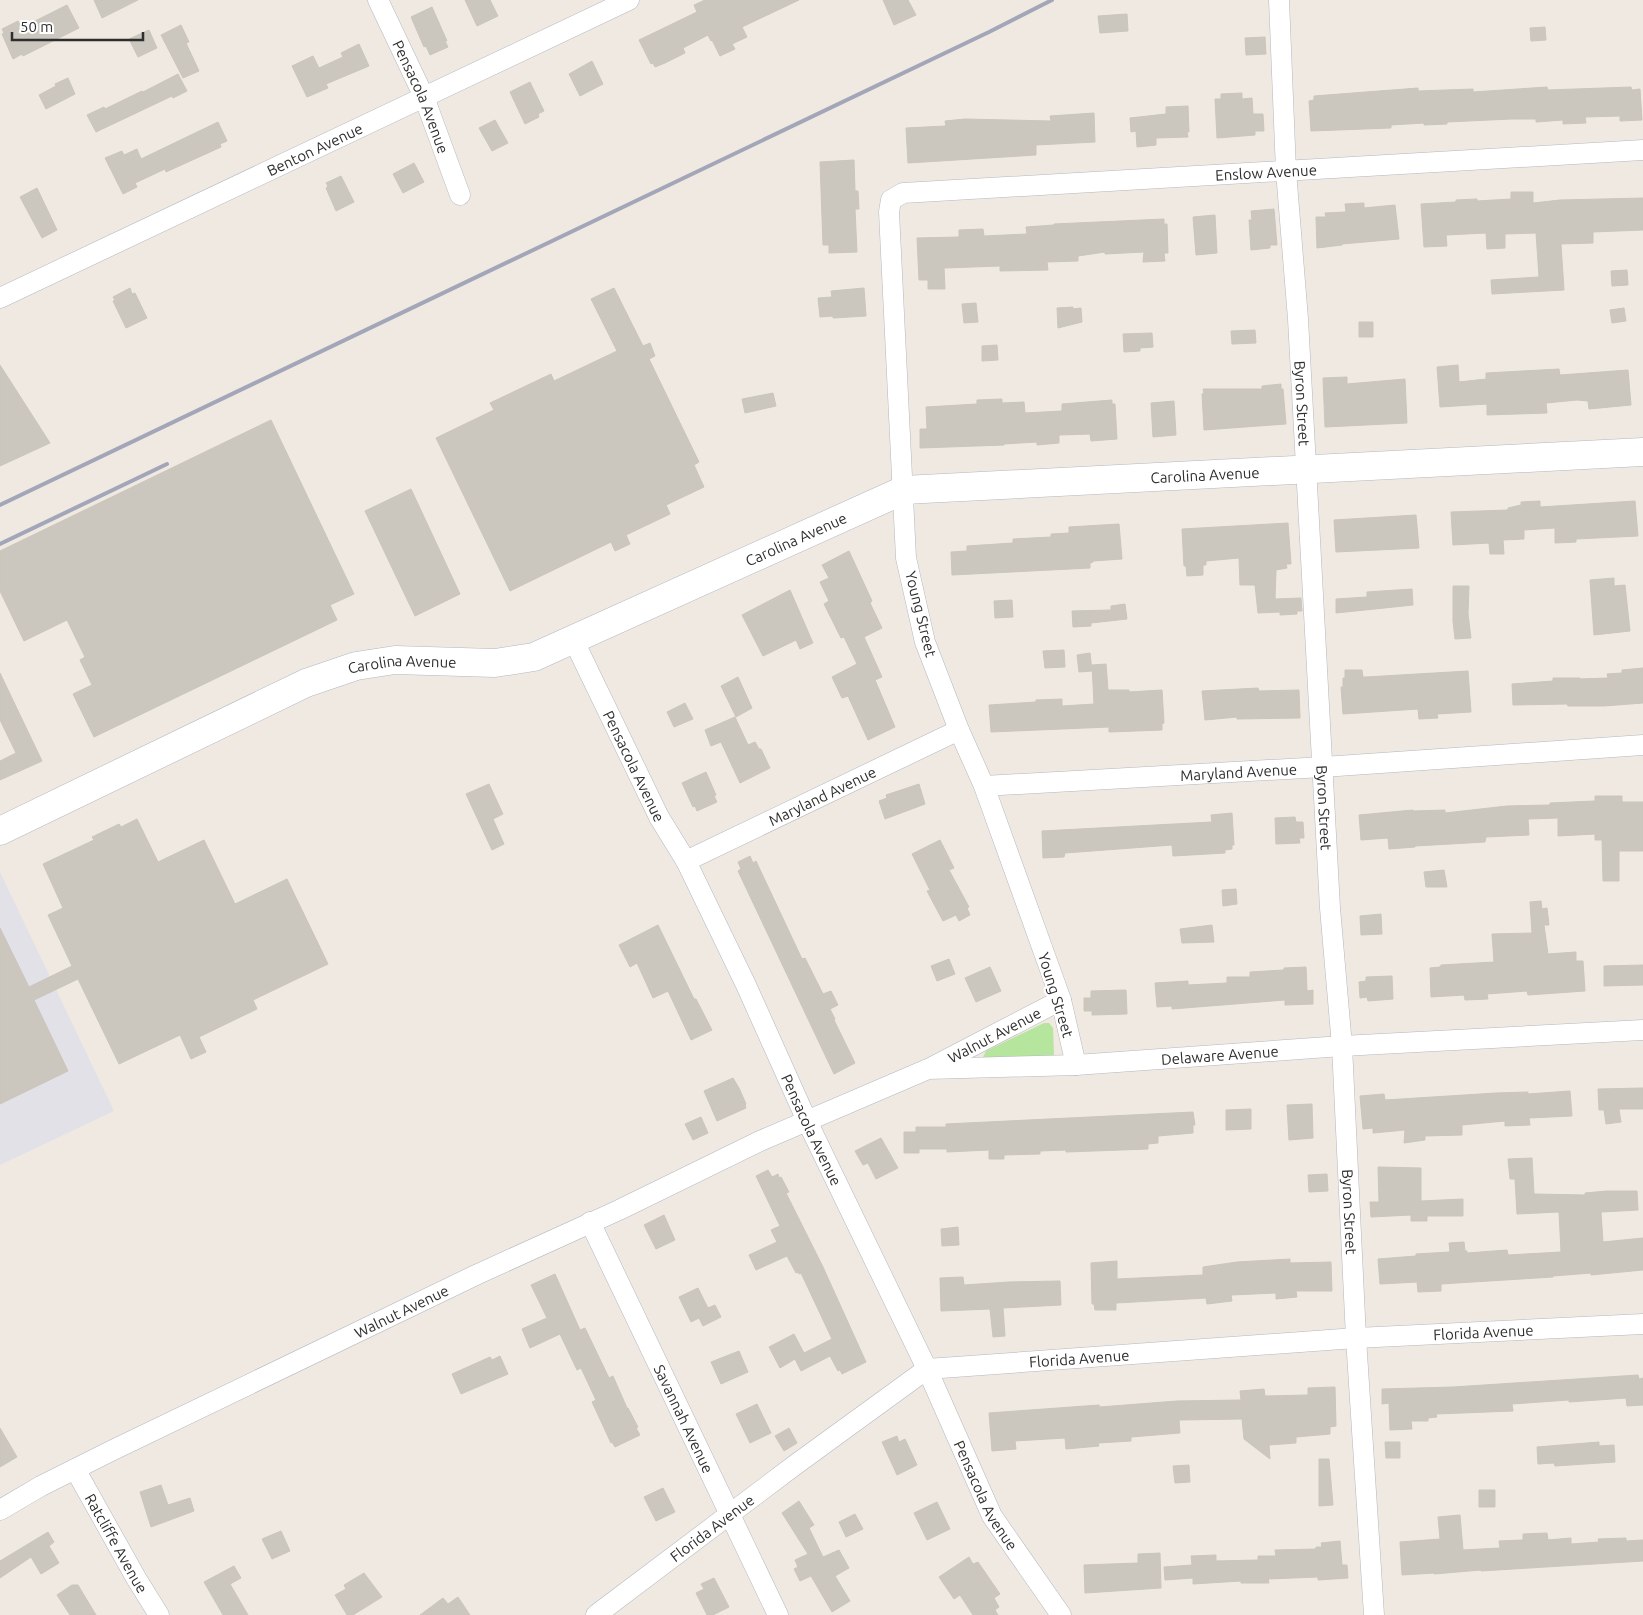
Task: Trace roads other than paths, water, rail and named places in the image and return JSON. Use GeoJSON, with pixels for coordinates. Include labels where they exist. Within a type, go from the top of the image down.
{"type":"FeatureCollection","features":[{"type":"Feature","properties":{"kind":"street","name":"Pensacola Avenue"},"geometry":{"type":"LineString","coordinates":[[378,0],[424,97],[460,195]]}},
{"type":"Feature","properties":{"kind":"street","name":"Benton Avenue"},"geometry":{"type":"LineString","coordinates":[[0,298],[629,0]]}},
{"type":"Feature","properties":{"kind":"street","name":"Byron Street"},"geometry":{"type":"LineString","coordinates":[[1279,0],[1286,171],[1298,320],[1324,768],[1330,908],[1342,1046],[1356,1338],[1374,1615]]}},
{"type":"Feature","properties":{"kind":"street","name":"Enslow Avenue"},"geometry":{"type":"LineString","coordinates":[[891,200],[903,193],[1643,150]]}},
{"type":"Feature","properties":{"kind":"street","name":"Young Street"},"geometry":{"type":"LineString","coordinates":[[891,200],[889,212],[906,558],[925,642],[959,730],[984,786],[1061,1000],[1076,1065]]}},
{"type":"Feature","properties":{"kind":"street","name":"Carolina Avenue"},"geometry":{"type":"LineString","coordinates":[[0,831],[306,683],[356,666],[395,660],[494,663],[534,657],[904,490],[1643,452]]}},
{"type":"Feature","properties":{"kind":"street","name":"Pensacola Avenue"},"geometry":{"type":"LineString","coordinates":[[573,639],[659,817],[686,861],[746,985],[807,1121],[927,1369],[992,1516],[1061,1615]]}},
{"type":"Feature","properties":{"kind":"street","name":"Maryland Avenue"},"geometry":{"type":"LineString","coordinates":[[686,861],[959,730]]}},
{"type":"Feature","properties":{"kind":"street","name":"Maryland Avenue"},"geometry":{"type":"LineString","coordinates":[[984,786],[1324,768],[1643,746]]}},
{"type":"Feature","properties":{"kind":"street","name":"Walnut Avenue"},"geometry":{"type":"LineString","coordinates":[[928,1069],[1061,1000]]}},
{"type":"Feature","properties":{"kind":"street","name":"Delaware Avenue"},"geometry":{"type":"LineString","coordinates":[[807,1121],[928,1069],[1076,1065],[1342,1046],[1643,1030]]}},
{"type":"Feature","properties":{"kind":"street","name":"Walnut Avenue"},"geometry":{"type":"LineString","coordinates":[[0,1510],[75,1469],[478,1274],[760,1141],[807,1121]]}},
{"type":"Feature","properties":{"kind":"street","name":"Savannah Avenue"},"geometry":{"type":"LineString","coordinates":[[590,1222],[778,1615]]}},
{"type":"Feature","properties":{"kind":"street","name":"Florida Avenue"},"geometry":{"type":"LineString","coordinates":[[596,1615],[927,1369],[1356,1338],[1643,1324]]}},
{"type":"Feature","properties":{"kind":"street","name":"Ratcliffe Avenue"},"geometry":{"type":"LineString","coordinates":[[75,1469],[159,1615]]}},
{"type":"Feature","properties":{"kind":"railway"},"geometry":{"type":"LineString","coordinates":[[0,505],[989,32],[1052,0]]}},
{"type":"Feature","properties":{"kind":"railway"},"geometry":{"type":"LineString","coordinates":[[0,544],[167,464]]}}]}
